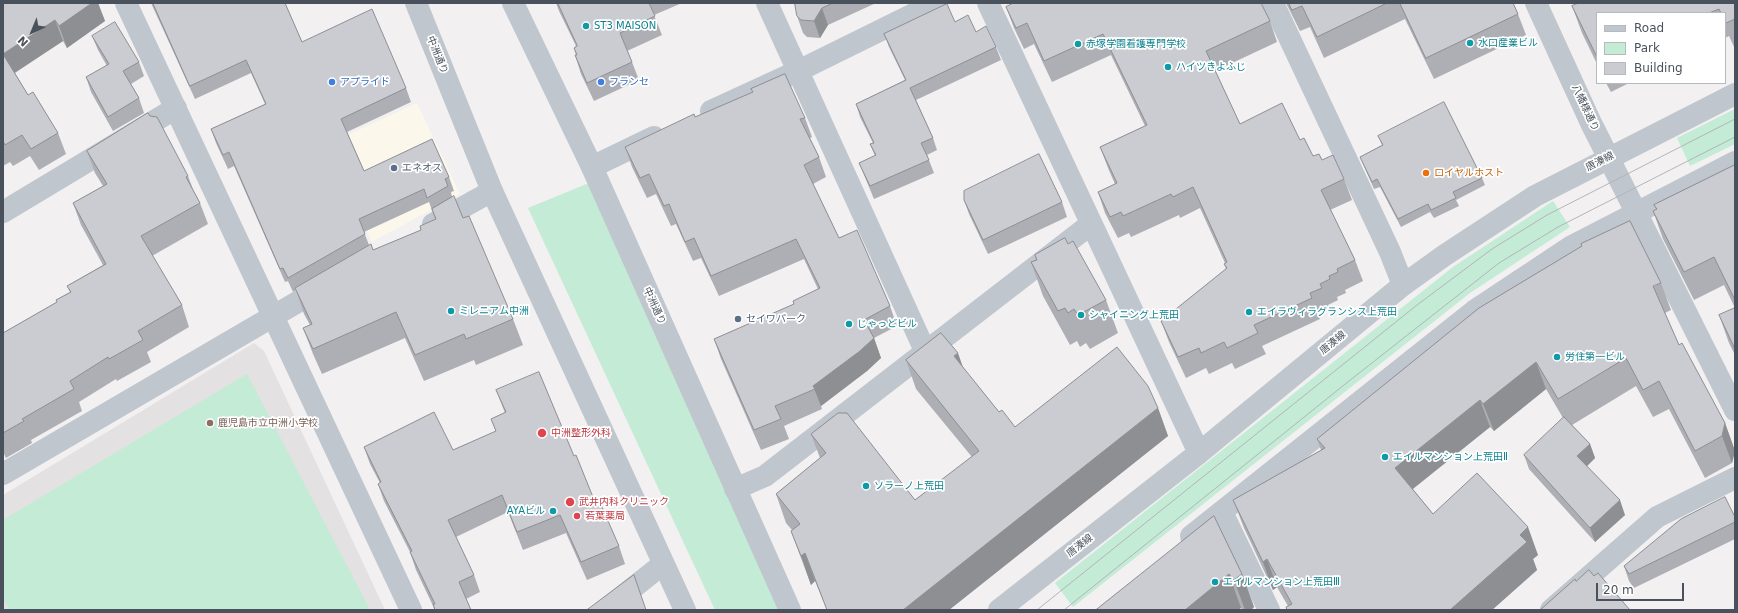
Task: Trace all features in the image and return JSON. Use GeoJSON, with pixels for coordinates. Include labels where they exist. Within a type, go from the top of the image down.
{"type":"FeatureCollection","features":[{"type":"Feature","properties":{"kind":"street"},"geometry":{"type":"LineString","coordinates":[[126,3],[411,610]]}},
{"type":"Feature","properties":{"kind":"street","name":"中洲通り"},"geometry":{"type":"LineString","coordinates":[[416,3],[492,191],[685,610]]}},
{"type":"Feature","properties":{"kind":"street","name":"中洲通り"},"geometry":{"type":"LineString","coordinates":[[513,3],[592,167],[790,610]]}},
{"type":"Feature","properties":{"kind":"street"},"geometry":{"type":"LineString","coordinates":[[767,3],[926,353]]}},
{"type":"Feature","properties":{"kind":"street"},"geometry":{"type":"LineString","coordinates":[[692,120],[798,71],[936,3]]}},
{"type":"Feature","properties":{"kind":"street"},"geometry":{"type":"LineString","coordinates":[[988,3],[1199,453]]}},
{"type":"Feature","properties":{"kind":"street"},"geometry":{"type":"LineString","coordinates":[[1273,3],[1390,252],[1403,285]]}},
{"type":"Feature","properties":{"kind":"street","name":"八幡様通り"},"geometry":{"type":"LineString","coordinates":[[1536,3],[1609,158],[1735,410]]}},
{"type":"Feature","properties":{"kind":"street","name":"唐湊線"},"geometry":{"type":"LineString","coordinates":[[999,610],[1199,453],[1403,285],[1481,230],[1536,196],[1735,94]]}},
{"type":"Feature","properties":{"kind":"street"},"geometry":{"type":"LineString","coordinates":[[3,212],[176,108]]}},
{"type":"Feature","properties":{"kind":"street"},"geometry":{"type":"LineString","coordinates":[[592,167],[671,130]]}},
{"type":"Feature","properties":{"kind":"street"},"geometry":{"type":"LineString","coordinates":[[1173,551],[1474,311],[1572,246],[1735,162]]}},
{"type":"Feature","properties":{"kind":"street"},"geometry":{"type":"LineString","coordinates":[[418,232],[492,191]]}},
{"type":"Feature","properties":{"kind":"street"},"geometry":{"type":"LineString","coordinates":[[736,489],[765,476],[1091,224]]}},
{"type":"Feature","properties":{"kind":"street"},"geometry":{"type":"LineString","coordinates":[[3,474],[344,276]]}},
{"type":"Feature","properties":{"kind":"street"},"geometry":{"type":"LineString","coordinates":[[1551,610],[1657,517],[1735,478]]}},
{"type":"Feature","properties":{"kind":"street"},"geometry":{"type":"LineString","coordinates":[[1222,512],[1269,610]]}},
{"type":"Feature","properties":{"kind":"street"},"geometry":{"type":"LineString","coordinates":[[605,610],[663,564]]}},
{"type":"Feature","properties":{"kind":"shaded area","name":"エネオス"},"geometry":{"type":"Polygon","coordinates":[[[417,103],[460,194],[372,242],[330,143],[417,103]]]}},
{"type":"Feature","properties":{"kind":"shaded area","name":"鹿児島市立中洲小学校"},"geometry":{"type":"Polygon","coordinates":[[[254,343],[264,351],[385,610],[3,610],[3,495],[254,343]]]}},
{"type":"Feature","properties":{"kind":"green space"},"geometry":{"type":"Polygon","coordinates":[[[1735,109],[1735,144],[1690,166],[1677,138],[1735,109]]]}},
{"type":"Feature","properties":{"kind":"green space"},"geometry":{"type":"Polygon","coordinates":[[[589,183],[782,610],[715,610],[528,208],[589,183]]]}},
{"type":"Feature","properties":{"kind":"green space"},"geometry":{"type":"Polygon","coordinates":[[[1553,201],[1570,227],[1470,293],[1073,607],[1055,583],[1453,267],[1553,201]]]}},
{"type":"Feature","properties":{"kind":"green space","name":"鹿児島市立中洲小学校"},"geometry":{"type":"Polygon","coordinates":[[[247,374],[370,610],[11,610],[3,599],[3,520],[247,374]]]}},
{"type":"Feature","properties":{"kind":"building"},"geometry":{"type":"Polygon","coordinates":[[[3,3],[92,3],[59,26],[55,20],[3,54],[3,3]]]}},
{"type":"Feature","properties":{"kind":"building"},"geometry":{"type":"Polygon","coordinates":[[[153,3],[285,3],[302,42],[372,9],[406,88],[341,119],[364,171],[432,139],[449,177],[445,179],[448,186],[427,198],[424,189],[359,219],[365,234],[288,278],[283,268],[280,269],[229,152],[223,155],[211,129],[266,104],[246,60],[190,86],[153,3]]]}},
{"type":"Feature","properties":{"kind":"building"},"geometry":{"type":"Polygon","coordinates":[[[558,3],[649,3],[655,16],[620,33],[632,62],[587,83],[575,55],[577,55],[574,48],[577,46],[558,3]]]}},
{"type":"Feature","properties":{"kind":"building"},"geometry":{"type":"Polygon","coordinates":[[[795,3],[833,3],[822,8],[814,21],[801,20],[797,16],[795,3]]]}},
{"type":"Feature","properties":{"kind":"building"},"geometry":{"type":"Polygon","coordinates":[[[1014,3],[1261,3],[1270,21],[1206,51],[1240,124],[1282,103],[1300,140],[1304,138],[1313,156],[1319,154],[1322,160],[1333,155],[1344,179],[1321,190],[1355,260],[1337,269],[1338,272],[1329,276],[1330,279],[1320,284],[1322,288],[1310,293],[1312,298],[1254,325],[1258,333],[1227,348],[1224,342],[1201,353],[1199,348],[1178,357],[1161,321],[1227,268],[1224,264],[1227,262],[1193,187],[1173,197],[1171,194],[1123,216],[1121,212],[1110,217],[1098,192],[1117,183],[1100,147],[1147,125],[1103,34],[1044,61],[1027,23],[1016,28],[1006,7],[1014,3]]]}},
{"type":"Feature","properties":{"kind":"building"},"geometry":{"type":"Polygon","coordinates":[[[1289,3],[1387,3],[1317,37],[1302,6],[1292,10],[1289,3]]]}},
{"type":"Feature","properties":{"kind":"building"},"geometry":{"type":"Polygon","coordinates":[[[1400,3],[1513,3],[1518,14],[1426,58],[1400,3]]]}},
{"type":"Feature","properties":{"kind":"building"},"geometry":{"type":"Polygon","coordinates":[[[1579,3],[1735,3],[1735,19],[1726,23],[1726,12],[1720,12],[1719,9],[1712,12],[1596,12],[1596,55],[1572,6],[1579,3]]]}},
{"type":"Feature","properties":{"kind":"building"},"geometry":{"type":"Polygon","coordinates":[[[947,4],[955,22],[968,15],[976,32],[986,26],[996,47],[910,88],[933,138],[921,143],[929,160],[870,186],[859,163],[876,155],[870,144],[874,143],[856,104],[906,80],[884,34],[947,4]]]}},
{"type":"Feature","properties":{"kind":"building"},"geometry":{"type":"Polygon","coordinates":[[[115,22],[139,62],[123,71],[139,98],[108,117],[86,77],[109,64],[92,36],[115,22]]]}},
{"type":"Feature","properties":{"kind":"building"},"geometry":{"type":"Polygon","coordinates":[[[3,54],[28,95],[33,92],[58,133],[31,149],[22,135],[5,145],[3,141],[3,54]]]}},
{"type":"Feature","properties":{"kind":"building"},"geometry":{"type":"Polygon","coordinates":[[[785,74],[805,118],[800,119],[819,157],[804,165],[839,238],[857,230],[890,306],[864,320],[874,338],[860,351],[813,386],[815,389],[775,406],[781,419],[754,430],[714,339],[794,304],[793,301],[820,288],[796,239],[711,276],[694,238],[685,242],[669,204],[664,206],[649,174],[640,178],[625,147],[694,114],[695,117],[753,92],[751,89],[785,74]]]}},
{"type":"Feature","properties":{"kind":"building","name":"ロイヤルホスト"},"geometry":{"type":"Polygon","coordinates":[[[1444,102],[1482,178],[1453,192],[1456,198],[1431,210],[1428,204],[1398,219],[1377,179],[1372,182],[1360,157],[1383,145],[1378,136],[1444,102]]]}},
{"type":"Feature","properties":{"kind":"building"},"geometry":{"type":"Polygon","coordinates":[[[148,113],[150,116],[157,117],[188,176],[186,177],[200,203],[141,236],[182,305],[138,331],[143,340],[109,359],[108,357],[70,381],[74,389],[22,419],[24,421],[3,433],[3,333],[57,302],[56,300],[71,292],[67,286],[106,264],[73,203],[107,184],[87,151],[148,113]]]}},
{"type":"Feature","properties":{"kind":"building"},"geometry":{"type":"Polygon","coordinates":[[[1039,154],[1062,202],[983,240],[964,200],[964,191],[1039,154]]]}},
{"type":"Feature","properties":{"kind":"building"},"geometry":{"type":"Polygon","coordinates":[[[1735,165],[1735,300],[1714,257],[1684,272],[1653,211],[1657,209],[1654,205],[1735,165]]]}},
{"type":"Feature","properties":{"kind":"building"},"geometry":{"type":"Polygon","coordinates":[[[454,196],[463,218],[469,216],[513,319],[466,339],[464,334],[415,355],[396,312],[313,349],[303,328],[312,324],[295,288],[371,244],[373,250],[421,230],[420,226],[436,219],[432,209],[454,196]]]}},
{"type":"Feature","properties":{"kind":"building"},"geometry":{"type":"Polygon","coordinates":[[[1630,221],[1661,283],[1653,286],[1679,345],[1682,343],[1725,423],[1722,436],[1695,451],[1659,381],[1643,390],[1626,358],[1558,399],[1536,362],[1483,404],[1480,400],[1395,468],[1433,514],[1477,473],[1528,527],[1520,535],[1527,542],[1450,610],[1287,610],[1286,607],[1292,604],[1267,559],[1263,562],[1233,500],[1325,448],[1317,439],[1479,308],[1582,246],[1581,244],[1630,221]]]}},
{"type":"Feature","properties":{"kind":"building"},"geometry":{"type":"Polygon","coordinates":[[[1065,238],[1068,244],[1073,241],[1106,300],[1078,315],[1074,309],[1068,313],[1065,308],[1058,311],[1031,262],[1037,260],[1035,255],[1065,238]]]}},
{"type":"Feature","properties":{"kind":"building"},"geometry":{"type":"Polygon","coordinates":[[[1735,308],[1735,349],[1719,315],[1735,308]]]}},
{"type":"Feature","properties":{"kind":"building"},"geometry":{"type":"Polygon","coordinates":[[[941,333],[958,353],[954,356],[999,412],[1002,410],[1015,427],[1117,347],[1148,386],[1158,408],[903,610],[827,610],[805,553],[801,556],[791,531],[800,524],[776,494],[826,453],[811,434],[838,413],[847,413],[915,500],[979,451],[906,360],[941,333]]]}},
{"type":"Feature","properties":{"kind":"building"},"geometry":{"type":"Polygon","coordinates":[[[539,372],[574,456],[576,455],[597,507],[601,505],[619,546],[581,562],[560,515],[517,532],[502,495],[448,520],[474,575],[459,582],[471,610],[435,610],[433,604],[435,604],[410,552],[412,551],[378,484],[381,482],[364,447],[434,412],[453,450],[496,431],[491,419],[506,412],[496,390],[539,372]]]}},
{"type":"Feature","properties":{"kind":"building"},"geometry":{"type":"Polygon","coordinates":[[[1564,417],[1590,444],[1577,456],[1620,500],[1590,528],[1524,455],[1564,417]]]}},
{"type":"Feature","properties":{"kind":"building"},"geometry":{"type":"Polygon","coordinates":[[[1725,497],[1735,517],[1735,522],[1629,574],[1624,566],[1681,519],[1725,497]]]}},
{"type":"Feature","properties":{"kind":"building"},"geometry":{"type":"Polygon","coordinates":[[[1214,516],[1242,574],[1234,580],[1229,574],[1185,610],[1096,610],[1214,516]]]}},
{"type":"Feature","properties":{"kind":"building"},"geometry":{"type":"Polygon","coordinates":[[[1589,570],[1594,576],[1598,573],[1630,610],[1540,610],[1575,579],[1576,581],[1589,570]]]}},
{"type":"Feature","properties":{"kind":"building"},"geometry":{"type":"Polygon","coordinates":[[[634,575],[646,610],[587,610],[634,575]]]}},
{"type":"Feature","properties":{"kind":"tram line"},"geometry":{"type":"LineString","coordinates":[[1037,610],[1417,305],[1492,249],[1547,215],[1735,119]]}},
{"type":"Feature","properties":{"kind":"tram line"},"geometry":{"type":"LineString","coordinates":[[1064,610],[1349,381],[1499,263],[1558,227],[1735,137]]}},
{"type":"Feature","properties":{"kind":"place","name":"ST3 MAISON"},"geometry":{"type":"Point","coordinates":[586,26]}},
{"type":"Feature","properties":{"kind":"place","name":"水口産業ビル"},"geometry":{"type":"Point","coordinates":[1470,43]}},
{"type":"Feature","properties":{"kind":"place","name":"赤塚学園看護専門学校"},"geometry":{"type":"Point","coordinates":[1078,44]}},
{"type":"Feature","properties":{"kind":"place","name":"ハイツきよふじ"},"geometry":{"type":"Point","coordinates":[1168,67]}},
{"type":"Feature","properties":{"kind":"place","name":"アプライド"},"geometry":{"type":"Point","coordinates":[332,82]}},
{"type":"Feature","properties":{"kind":"place","name":"フランセ"},"geometry":{"type":"Point","coordinates":[601,82]}},
{"type":"Feature","properties":{"kind":"place","name":"エネオス"},"geometry":{"type":"Point","coordinates":[394,168]}},
{"type":"Feature","properties":{"kind":"place","name":"ロイヤルホスト"},"geometry":{"type":"Point","coordinates":[1426,173]}},
{"type":"Feature","properties":{"kind":"place","name":"ミレニアム中洲"},"geometry":{"type":"Point","coordinates":[451,311]}},
{"type":"Feature","properties":{"kind":"place","name":"エイラヴィラグランシス上荒田"},"geometry":{"type":"Point","coordinates":[1249,312]}},
{"type":"Feature","properties":{"kind":"place","name":"シャイニング上荒田"},"geometry":{"type":"Point","coordinates":[1081,315]}},
{"type":"Feature","properties":{"kind":"place","name":"セイワパーク"},"geometry":{"type":"Point","coordinates":[738,319]}},
{"type":"Feature","properties":{"kind":"place","name":"じゃっどビル"},"geometry":{"type":"Point","coordinates":[849,324]}},
{"type":"Feature","properties":{"kind":"place","name":"労住第一ビル"},"geometry":{"type":"Point","coordinates":[1557,357]}},
{"type":"Feature","properties":{"kind":"place","name":"鹿児島市立中洲小学校"},"geometry":{"type":"Point","coordinates":[210,423]}},
{"type":"Feature","properties":{"kind":"place","name":"中洲整形外科"},"geometry":{"type":"Point","coordinates":[542,433]}},
{"type":"Feature","properties":{"kind":"place","name":"エイルマンション上荒田Ⅱ"},"geometry":{"type":"Point","coordinates":[1385,457]}},
{"type":"Feature","properties":{"kind":"place","name":"ソラーノ上荒田"},"geometry":{"type":"Point","coordinates":[866,486]}},
{"type":"Feature","properties":{"kind":"place","name":"武井内科クリニック"},"geometry":{"type":"Point","coordinates":[570,502]}},
{"type":"Feature","properties":{"kind":"place","name":"AYAビル"},"geometry":{"type":"Point","coordinates":[553,511]}},
{"type":"Feature","properties":{"kind":"place","name":"若葉薬局"},"geometry":{"type":"Point","coordinates":[577,516]}},
{"type":"Feature","properties":{"kind":"place","name":"エイルマンション上荒田Ⅲ"},"geometry":{"type":"Point","coordinates":[1215,582]}}]}
